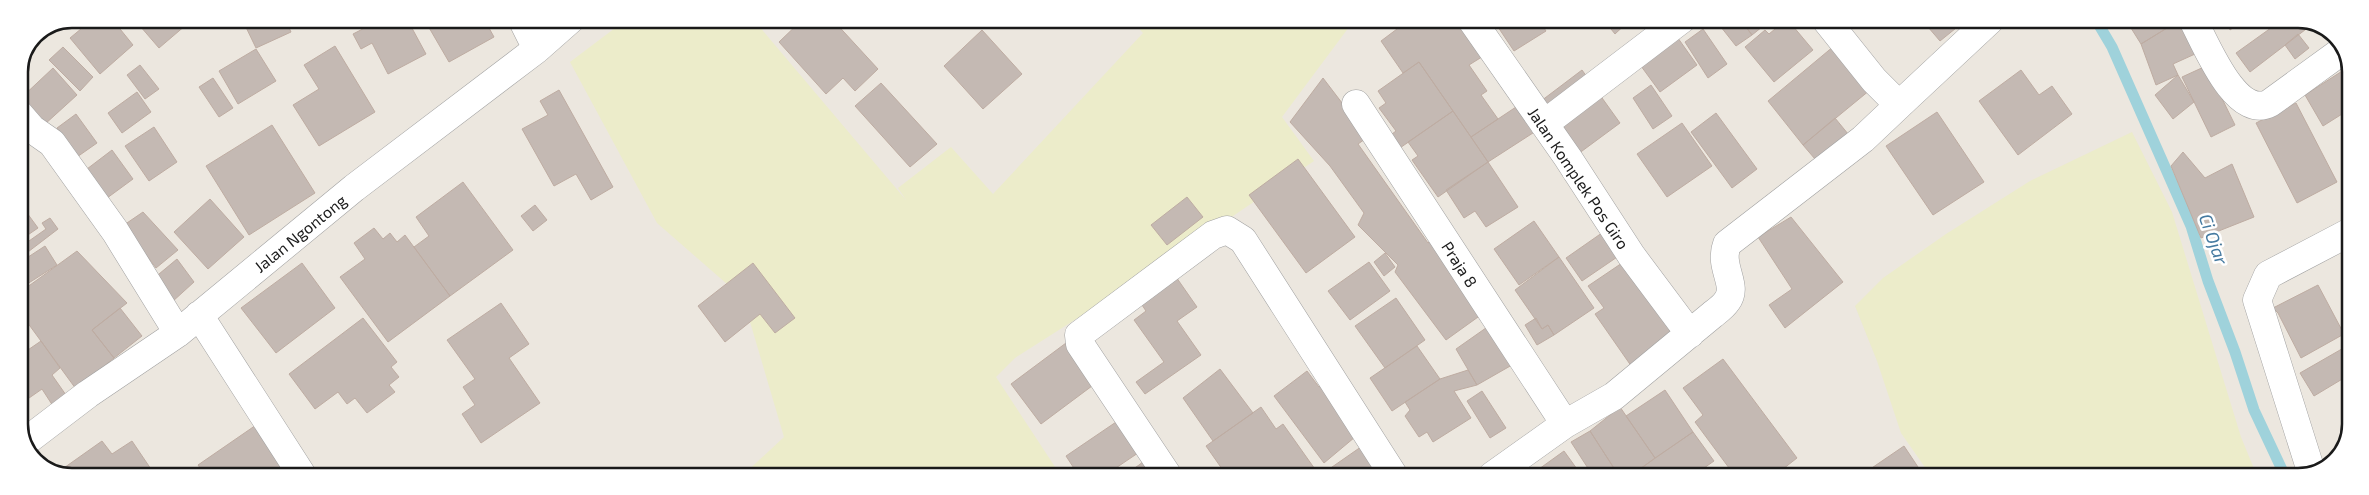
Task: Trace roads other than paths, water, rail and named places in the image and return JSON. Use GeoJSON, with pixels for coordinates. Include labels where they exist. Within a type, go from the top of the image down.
{"type":"FeatureCollection","features":[{"type":"Feature","properties":{"kind":"street"},"geometry":{"type":"LineString","coordinates":[[526,28],[537,49]]}},
{"type":"Feature","properties":{"kind":"street","name":"Jalan Ngontong"},"geometry":{"type":"LineString","coordinates":[[30,438],[88,394],[178,333],[354,188],[537,49],[561,28]]}},
{"type":"Feature","properties":{"kind":"street","name":"Jalan Komplek Pos Giro"},"geometry":{"type":"LineString","coordinates":[[1477,28],[1631,255],[1690,334]]}},
{"type":"Feature","properties":{"kind":"street"},"geometry":{"type":"LineString","coordinates":[[1544,124],[1671,28]]}},
{"type":"Feature","properties":{"kind":"street"},"geometry":{"type":"LineString","coordinates":[[1832,28],[1874,80],[1900,106]]}},
{"type":"Feature","properties":{"kind":"street"},"geometry":{"type":"LineString","coordinates":[[1503,468],[1565,424],[1614,396],[1728,301],[1731,285],[1724,265],[1723,254],[1727,244],[1863,139],[1982,28]]}},
{"type":"Feature","properties":{"kind":"street"},"geometry":{"type":"LineString","coordinates":[[2197,28],[2232,90],[2244,102],[2254,107],[2261,108],[2270,103],[2338,54]]}},
{"type":"Feature","properties":{"kind":"street","name":"Praja 8"},"geometry":{"type":"LineString","coordinates":[[1356,104],[1565,424]]}},
{"type":"Feature","properties":{"kind":"street"},"geometry":{"type":"LineString","coordinates":[[28,130],[52,143],[115,231],[178,333]]}},
{"type":"Feature","properties":{"kind":"street"},"geometry":{"type":"LineString","coordinates":[[1163,468],[1080,344],[1079,335],[1213,235],[1226,230],[1243,240],[1389,468]]}},
{"type":"Feature","properties":{"kind":"street"},"geometry":{"type":"LineString","coordinates":[[2309,466],[2257,300],[2268,275],[2341,236]]}},
{"type":"Feature","properties":{"kind":"street"},"geometry":{"type":"LineString","coordinates":[[199,315],[297,468]]}},
{"type":"Feature","properties":{"kind":"waterway","name":"Ci Ojar"},"geometry":{"type":"LineString","coordinates":[[2101,28],[2112,47],[2191,226],[2208,281],[2235,352],[2254,410],[2281,468]]}}]}
